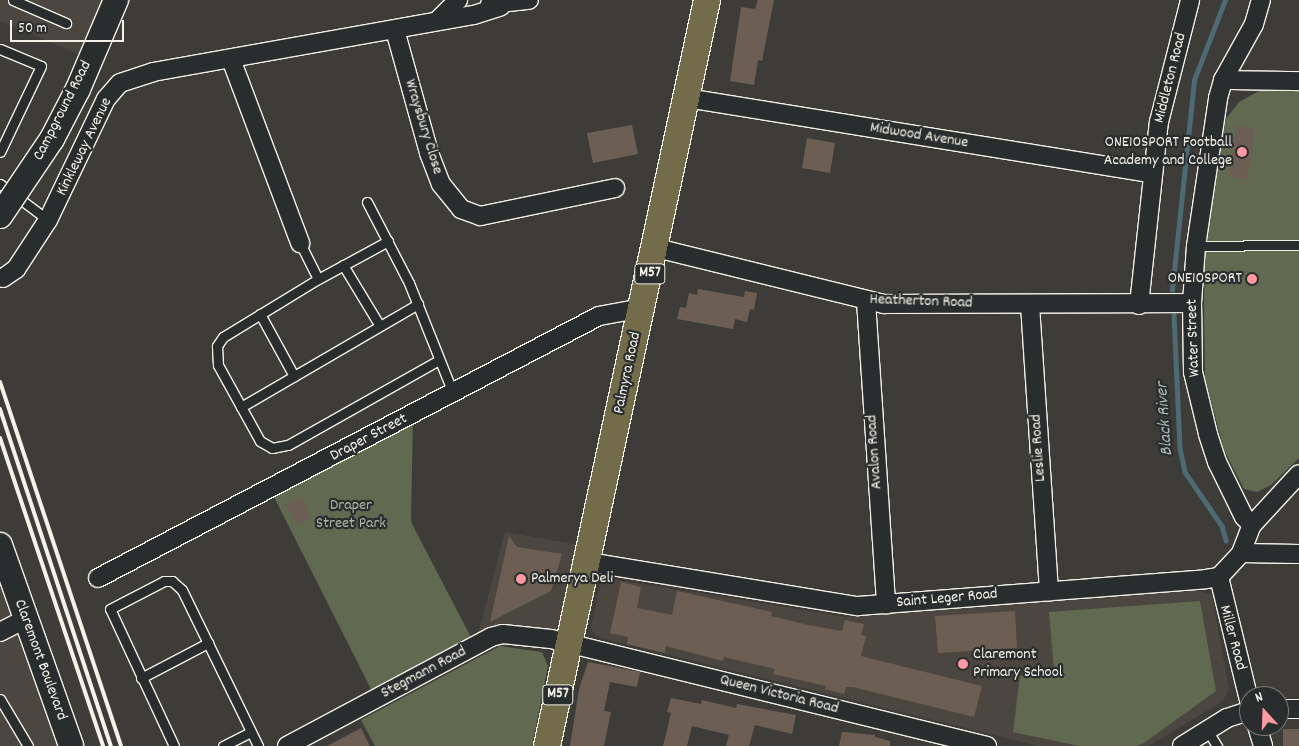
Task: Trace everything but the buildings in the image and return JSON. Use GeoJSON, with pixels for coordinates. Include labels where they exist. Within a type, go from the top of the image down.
{"type":"FeatureCollection","features":[{"type":"Feature","properties":{"kind":"main road","name":"Campground Road"},"geometry":{"type":"LineString","coordinates":[[0,216],[52,140],[78,89],[116,0]]}},
{"type":"Feature","properties":{"kind":"main road","name":"Palmyra Road"},"geometry":{"type":"LineString","coordinates":[[547,746],[656,248],[707,0]]}},
{"type":"Feature","properties":{"kind":"main road","name":"Claremont Boulevard"},"geometry":{"type":"LineString","coordinates":[[0,545],[71,746]]}},
{"type":"Feature","properties":{"kind":"street"},"geometry":{"type":"LineString","coordinates":[[435,23],[458,0]]}},
{"type":"Feature","properties":{"kind":"street"},"geometry":{"type":"LineString","coordinates":[[480,0],[501,6]]}},
{"type":"Feature","properties":{"kind":"street","name":"Kinkleway Avenue"},"geometry":{"type":"LineString","coordinates":[[3,278],[16,269],[48,220],[106,99],[120,83],[153,72],[435,23],[529,0]]}},
{"type":"Feature","properties":{"kind":"street","name":"Middleton Road"},"geometry":{"type":"LineString","coordinates":[[1139,305],[1151,215],[1152,173],[1162,106],[1190,0]]}},
{"type":"Feature","properties":{"kind":"street","name":"Water Street"},"geometry":{"type":"LineString","coordinates":[[1252,525],[1244,517],[1217,462],[1208,434],[1193,372],[1192,303],[1196,246],[1223,80],[1254,24],[1261,0]]}},
{"type":"Feature","properties":{"kind":"street","name":"Wraysbury Close"},"geometry":{"type":"LineString","coordinates":[[395,30],[429,153],[441,184],[461,209],[480,216],[615,188]]}},
{"type":"Feature","properties":{"kind":"street"},"geometry":{"type":"LineString","coordinates":[[231,59],[300,243]]}},
{"type":"Feature","properties":{"kind":"street"},"geometry":{"type":"LineString","coordinates":[[1223,80],[1299,81]]}},
{"type":"Feature","properties":{"kind":"street","name":"Midwood Avenue"},"geometry":{"type":"LineString","coordinates":[[687,98],[1152,173]]}},
{"type":"Feature","properties":{"kind":"street","name":"Heatherton Road"},"geometry":{"type":"LineString","coordinates":[[656,248],[884,304],[1139,305],[1192,303]]}},
{"type":"Feature","properties":{"kind":"street","name":"Avalon Road"},"geometry":{"type":"LineString","coordinates":[[866,301],[886,604]]}},
{"type":"Feature","properties":{"kind":"street","name":"Leslie Road"},"geometry":{"type":"LineString","coordinates":[[1030,305],[1048,591]]}},
{"type":"Feature","properties":{"kind":"street","name":"Draper Street"},"geometry":{"type":"LineString","coordinates":[[98,578],[599,316],[642,308]]}},
{"type":"Feature","properties":{"kind":"street"},"geometry":{"type":"LineString","coordinates":[[1219,576],[1241,553],[1252,525],[1299,474]]}},
{"type":"Feature","properties":{"kind":"street"},"geometry":{"type":"LineString","coordinates":[[1241,553],[1299,554]]}},
{"type":"Feature","properties":{"kind":"street","name":"Saint Leger Road"},"geometry":{"type":"LineString","coordinates":[[588,562],[844,605],[886,604],[1219,576]]}},
{"type":"Feature","properties":{"kind":"street","name":"Miller Road"},"geometry":{"type":"LineString","coordinates":[[1219,576],[1246,686]]}},
{"type":"Feature","properties":{"kind":"street"},"geometry":{"type":"LineString","coordinates":[[0,632],[25,619]]}},
{"type":"Feature","properties":{"kind":"street","name":"Stegmann Road"},"geometry":{"type":"LineString","coordinates":[[287,746],[491,636],[528,635],[570,643]]}},
{"type":"Feature","properties":{"kind":"street","name":"Queen Victoria Road"},"geometry":{"type":"LineString","coordinates":[[570,643],[961,743],[988,746]]}},
{"type":"Feature","properties":{"kind":"street"},"geometry":{"type":"LineString","coordinates":[[1182,746],[1227,718],[1239,714]]}},
{"type":"Feature","properties":{"kind":"lane"},"geometry":{"type":"LineString","coordinates":[[14,0],[66,23]]}},
{"type":"Feature","properties":{"kind":"lane"},"geometry":{"type":"LineString","coordinates":[[0,49],[41,66],[0,152]]}},
{"type":"Feature","properties":{"kind":"lane"},"geometry":{"type":"LineString","coordinates":[[0,184],[48,220]]}},
{"type":"Feature","properties":{"kind":"lane"},"geometry":{"type":"LineString","coordinates":[[368,202],[418,304],[453,393]]}},
{"type":"Feature","properties":{"kind":"lane"},"geometry":{"type":"LineString","coordinates":[[388,241],[318,279],[223,337],[217,346],[218,365],[260,441],[266,446],[278,448],[439,360]]}},
{"type":"Feature","properties":{"kind":"lane"},"geometry":{"type":"LineString","coordinates":[[300,243],[318,279]]}},
{"type":"Feature","properties":{"kind":"lane"},"geometry":{"type":"LineString","coordinates":[[1196,246],[1299,245]]}},
{"type":"Feature","properties":{"kind":"lane"},"geometry":{"type":"LineString","coordinates":[[343,265],[380,326]]}},
{"type":"Feature","properties":{"kind":"lane"},"geometry":{"type":"LineString","coordinates":[[241,407],[418,304]]}},
{"type":"Feature","properties":{"kind":"lane"},"geometry":{"type":"LineString","coordinates":[[260,314],[294,376]]}},
{"type":"Feature","properties":{"kind":"lane"},"geometry":{"type":"LineString","coordinates":[[174,746],[110,609],[154,583],[172,581],[178,585],[258,746]]}},
{"type":"Feature","properties":{"kind":"lane"},"geometry":{"type":"LineString","coordinates":[[142,678],[208,643]]}},
{"type":"Feature","properties":{"kind":"lane"},"geometry":{"type":"LineString","coordinates":[[0,699],[28,746]]}},
{"type":"Feature","properties":{"kind":"lane"},"geometry":{"type":"LineString","coordinates":[[1207,730],[1217,746]]}},
{"type":"Feature","properties":{"kind":"lane"},"geometry":{"type":"LineString","coordinates":[[223,746],[251,732]]}},
{"type":"Feature","properties":{"kind":"shaded area"},"geometry":{"type":"Polygon","coordinates":[[[0,0],[116,0],[90,59],[0,21],[0,0]]]}},
{"type":"Feature","properties":{"kind":"shaded area"},"geometry":{"type":"Polygon","coordinates":[[[505,532],[591,547],[570,643],[551,639],[475,645],[505,532]]]}},
{"type":"Feature","properties":{"kind":"shaded area"},"geometry":{"type":"Polygon","coordinates":[[[0,545],[71,746],[0,746],[0,545]]]}},
{"type":"Feature","properties":{"kind":"shaded area","name":"Claremont Primary School"},"geometry":{"type":"Polygon","coordinates":[[[611,579],[845,617],[1196,590],[1212,595],[1229,689],[1223,701],[1149,746],[1038,746],[601,638],[594,634],[591,627],[600,585],[611,579]]]}},
{"type":"Feature","properties":{"kind":"green space","name":"ONE10SPORT"},"geometry":{"type":"Polygon","coordinates":[[[1259,91],[1299,91],[1299,458],[1271,485],[1257,492],[1244,489],[1224,450],[1205,378],[1204,303],[1205,254],[1225,120],[1239,102],[1259,91]]]}},
{"type":"Feature","properties":{"kind":"green space","name":"Draper Street Park"},"geometry":{"type":"Polygon","coordinates":[[[413,414],[411,522],[475,645],[376,699],[270,489],[413,414]]]}},
{"type":"Feature","properties":{"kind":"green space"},"geometry":{"type":"Polygon","coordinates":[[[1200,601],[1216,691],[1144,743],[1136,746],[1079,746],[1013,732],[1020,676],[1054,672],[1049,612],[1200,601]]]}},
{"type":"Feature","properties":{"kind":"green space"},"geometry":{"type":"Polygon","coordinates":[[[500,646],[542,652],[548,666],[532,746],[375,746],[361,720],[500,646]]]}},
{"type":"Feature","properties":{"kind":"waterway","name":"Black River"},"geometry":{"type":"LineString","coordinates":[[1172,290],[1194,80],[1225,0]]}},
{"type":"Feature","properties":{"kind":"waterway","name":"Black River"},"geometry":{"type":"LineString","coordinates":[[1174,315],[1180,448],[1185,472],[1222,526],[1226,540]]}},
{"type":"Feature","properties":{"kind":"railway"},"geometry":{"type":"LineString","coordinates":[[0,382],[121,746]]}},
{"type":"Feature","properties":{"kind":"railway"},"geometry":{"type":"LineString","coordinates":[[0,409],[111,746]]}},
{"type":"Feature","properties":{"kind":"railway"},"geometry":{"type":"LineString","coordinates":[[0,438],[103,746]]}},
{"type":"Feature","properties":{"kind":"place","name":"ONE10SPORT Football Academy and College"},"geometry":{"type":"Point","coordinates":[1242,152]}},
{"type":"Feature","properties":{"kind":"place","name":"ONE10SPORT"},"geometry":{"type":"Point","coordinates":[1252,279]}},
{"type":"Feature","properties":{"kind":"place","name":"Palmerya Deli"},"geometry":{"type":"Point","coordinates":[521,579]}},
{"type":"Feature","properties":{"kind":"place","name":"Claremont Primary School"},"geometry":{"type":"Point","coordinates":[963,664]}}]}
